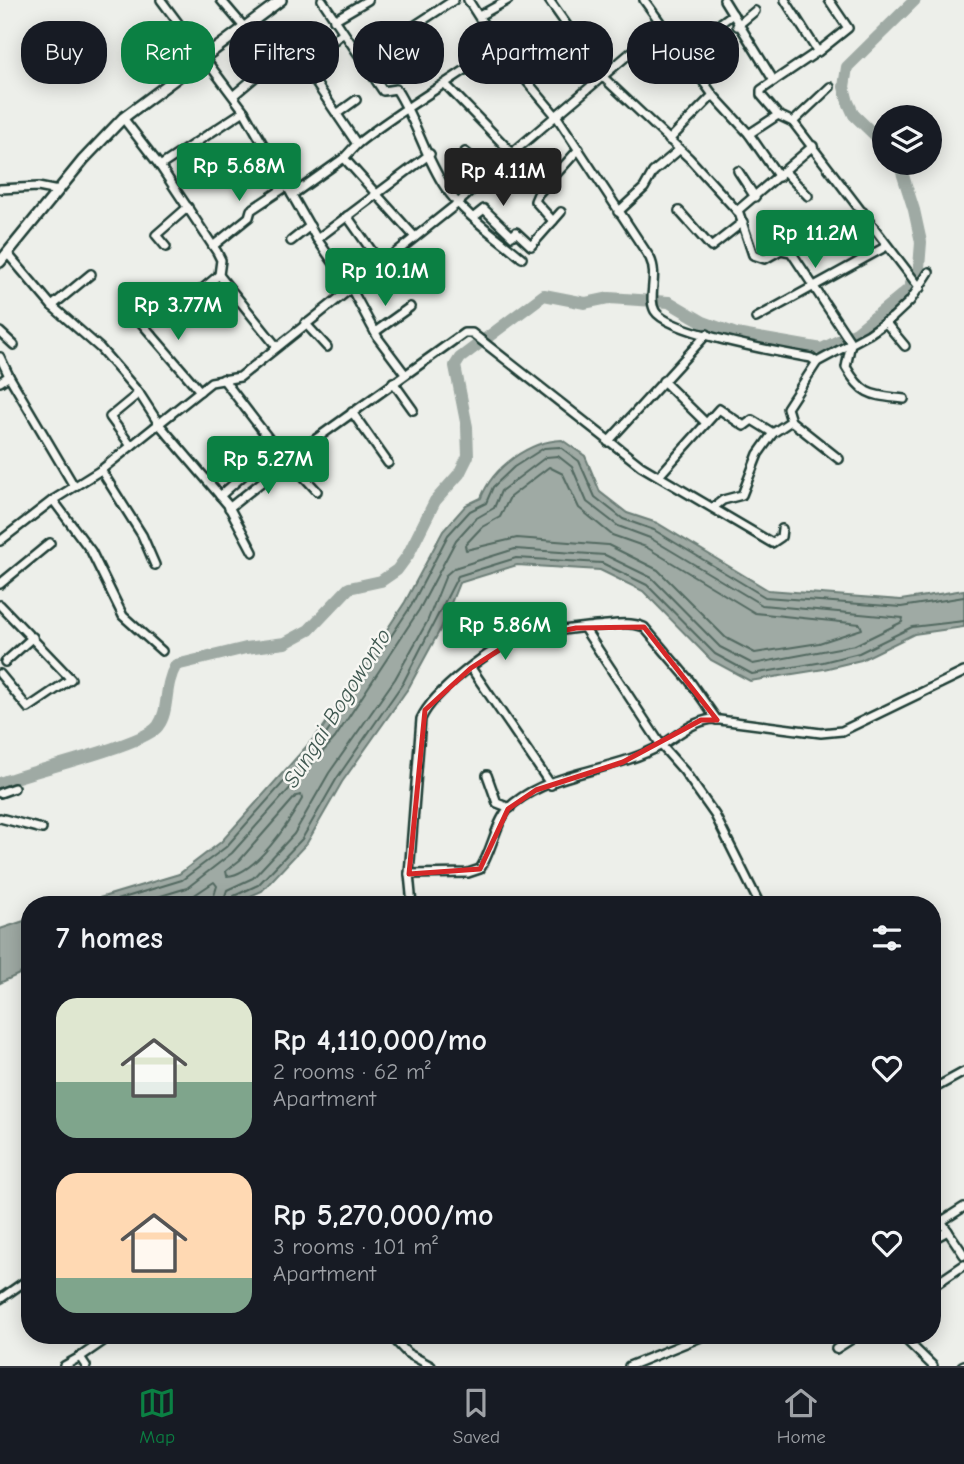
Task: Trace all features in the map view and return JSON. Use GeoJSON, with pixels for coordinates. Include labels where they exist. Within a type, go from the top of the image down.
{"type":"FeatureCollection","features":[{"type":"Feature","properties":{"kind":"main road"},"geometry":{"type":"LineString","coordinates":[[252,21],[281,0]]}},
{"type":"Feature","properties":{"kind":"main road"},"geometry":{"type":"LineString","coordinates":[[0,262],[123,118],[167,84]]}},
{"type":"Feature","properties":{"kind":"street"},"geometry":{"type":"LineString","coordinates":[[160,0],[177,21]]}},
{"type":"Feature","properties":{"kind":"street"},"geometry":{"type":"LineString","coordinates":[[220,0],[239,21]]}},
{"type":"Feature","properties":{"kind":"street"},"geometry":{"type":"LineString","coordinates":[[322,0],[353,48]]}},
{"type":"Feature","properties":{"kind":"street"},"geometry":{"type":"LineString","coordinates":[[334,20],[368,0]]}},
{"type":"Feature","properties":{"kind":"street"},"geometry":{"type":"LineString","coordinates":[[422,21],[454,0]]}},
{"type":"Feature","properties":{"kind":"street"},"geometry":{"type":"LineString","coordinates":[[468,0],[482,21]]}},
{"type":"Feature","properties":{"kind":"street"},"geometry":{"type":"LineString","coordinates":[[479,16],[508,0]]}},
{"type":"Feature","properties":{"kind":"street"},"geometry":{"type":"LineString","coordinates":[[549,0],[564,21]]}},
{"type":"Feature","properties":{"kind":"street"},"geometry":{"type":"LineString","coordinates":[[657,0],[646,3],[658,21]]}},
{"type":"Feature","properties":{"kind":"street"},"geometry":{"type":"LineString","coordinates":[[724,0],[735,21]]}},
{"type":"Feature","properties":{"kind":"street"},"geometry":{"type":"LineString","coordinates":[[785,0],[817,52]]}},
{"type":"Feature","properties":{"kind":"street"},"geometry":{"type":"LineString","coordinates":[[829,0],[848,28],[760,93],[778,115],[793,122],[813,146],[920,288]]}},
{"type":"Feature","properties":{"kind":"street"},"geometry":{"type":"LineString","coordinates":[[739,24],[755,11]]}},
{"type":"Feature","properties":{"kind":"street"},"geometry":{"type":"LineString","coordinates":[[722,21],[733,13]]}},
{"type":"Feature","properties":{"kind":"street"},"geometry":{"type":"LineString","coordinates":[[739,29],[774,81]]}},
{"type":"Feature","properties":{"kind":"street"},"geometry":{"type":"LineString","coordinates":[[342,33],[305,67],[357,144]]}},
{"type":"Feature","properties":{"kind":"street"},"geometry":{"type":"LineString","coordinates":[[613,70],[627,58]]}},
{"type":"Feature","properties":{"kind":"street"},"geometry":{"type":"LineString","coordinates":[[215,69],[244,111],[317,239],[351,288],[375,332],[405,374]]}},
{"type":"Feature","properties":{"kind":"street"},"geometry":{"type":"LineString","coordinates":[[292,195],[344,158],[357,144],[458,76]]}},
{"type":"Feature","properties":{"kind":"street"},"geometry":{"type":"LineString","coordinates":[[234,96],[248,84]]}},
{"type":"Feature","properties":{"kind":"street"},"geometry":{"type":"LineString","coordinates":[[378,84],[383,91],[396,89],[408,108],[444,185],[458,203],[522,258]]}},
{"type":"Feature","properties":{"kind":"street"},"geometry":{"type":"LineString","coordinates":[[529,84],[579,149],[654,267],[653,307],[659,315],[707,334],[817,362]]}},
{"type":"Feature","properties":{"kind":"street"},"geometry":{"type":"LineString","coordinates":[[0,541],[53,500],[101,470],[211,382],[240,377],[458,203],[512,153],[597,84]]}},
{"type":"Feature","properties":{"kind":"street"},"geometry":{"type":"LineString","coordinates":[[610,84],[737,211],[754,255],[759,259],[765,259],[781,250],[791,252],[863,212]]}},
{"type":"Feature","properties":{"kind":"street"},"geometry":{"type":"LineString","coordinates":[[705,84],[782,175],[808,196]]}},
{"type":"Feature","properties":{"kind":"street"},"geometry":{"type":"LineString","coordinates":[[446,85],[512,153]]}},
{"type":"Feature","properties":{"kind":"street"},"geometry":{"type":"LineString","coordinates":[[793,122],[830,88]]}},
{"type":"Feature","properties":{"kind":"street"},"geometry":{"type":"LineString","coordinates":[[669,141],[713,94]]}},
{"type":"Feature","properties":{"kind":"street"},"geometry":{"type":"LineString","coordinates":[[338,113],[356,100]]}},
{"type":"Feature","properties":{"kind":"street"},"geometry":{"type":"LineString","coordinates":[[160,166],[244,111]]}},
{"type":"Feature","properties":{"kind":"street"},"geometry":{"type":"LineString","coordinates":[[749,134],[778,115]]}},
{"type":"Feature","properties":{"kind":"street"},"geometry":{"type":"LineString","coordinates":[[123,118],[160,166],[221,260],[219,275],[177,310]]}},
{"type":"Feature","properties":{"kind":"street"},"geometry":{"type":"LineString","coordinates":[[737,211],[813,146]]}},
{"type":"Feature","properties":{"kind":"street"},"geometry":{"type":"LineString","coordinates":[[553,221],[535,201],[538,194],[579,149]]}},
{"type":"Feature","properties":{"kind":"street"},"geometry":{"type":"LineString","coordinates":[[618,212],[643,188],[653,172],[679,150]]}},
{"type":"Feature","properties":{"kind":"street"},"geometry":{"type":"LineString","coordinates":[[465,152],[491,173]]}},
{"type":"Feature","properties":{"kind":"street"},"geometry":{"type":"LineString","coordinates":[[317,239],[430,154]]}},
{"type":"Feature","properties":{"kind":"street"},"geometry":{"type":"LineString","coordinates":[[344,158],[415,237]]}},
{"type":"Feature","properties":{"kind":"street"},"geometry":{"type":"LineString","coordinates":[[738,171],[755,197]]}},
{"type":"Feature","properties":{"kind":"street"},"geometry":{"type":"LineString","coordinates":[[213,246],[249,217],[251,210],[286,186]]}},
{"type":"Feature","properties":{"kind":"street"},"geometry":{"type":"LineString","coordinates":[[0,189],[37,187],[58,191]]}},
{"type":"Feature","properties":{"kind":"street"},"geometry":{"type":"LineString","coordinates":[[166,247],[156,235],[188,207]]}},
{"type":"Feature","properties":{"kind":"street"},"geometry":{"type":"LineString","coordinates":[[474,217],[484,209],[512,236],[516,232],[531,246],[561,212]]}},
{"type":"Feature","properties":{"kind":"street"},"geometry":{"type":"LineString","coordinates":[[680,211],[711,247],[743,222]]}},
{"type":"Feature","properties":{"kind":"street"},"geometry":{"type":"LineString","coordinates":[[347,216],[382,264]]}},
{"type":"Feature","properties":{"kind":"street"},"geometry":{"type":"LineString","coordinates":[[291,241],[310,226]]}},
{"type":"Feature","properties":{"kind":"street"},"geometry":{"type":"LineString","coordinates":[[755,318],[887,246]]}},
{"type":"Feature","properties":{"kind":"street"},"geometry":{"type":"LineString","coordinates":[[791,252],[851,342],[846,367],[859,386],[869,395],[904,399]]}},
{"type":"Feature","properties":{"kind":"street"},"geometry":{"type":"LineString","coordinates":[[7,253],[52,306],[100,348],[139,393],[159,424],[229,508],[253,552]]}},
{"type":"Feature","properties":{"kind":"street"},"geometry":{"type":"LineString","coordinates":[[839,460],[791,421],[787,408],[817,362],[885,322],[920,288],[929,272]]}},
{"type":"Feature","properties":{"kind":"street"},"geometry":{"type":"LineString","coordinates":[[52,306],[91,274]]}},
{"type":"Feature","properties":{"kind":"street"},"geometry":{"type":"LineString","coordinates":[[219,275],[277,347]]}},
{"type":"Feature","properties":{"kind":"street"},"geometry":{"type":"LineString","coordinates":[[375,332],[410,307]]}},
{"type":"Feature","properties":{"kind":"street"},"geometry":{"type":"LineString","coordinates":[[132,313],[200,391]]}},
{"type":"Feature","properties":{"kind":"street"},"geometry":{"type":"LineString","coordinates":[[885,322],[905,345]]}},
{"type":"Feature","properties":{"kind":"street"},"geometry":{"type":"LineString","coordinates":[[305,323],[327,347]]}},
{"type":"Feature","properties":{"kind":"street"},"geometry":{"type":"LineString","coordinates":[[0,332],[14,345]]}},
{"type":"Feature","properties":{"kind":"street"},"geometry":{"type":"LineString","coordinates":[[306,446],[464,333],[481,337],[608,442],[659,476],[772,543],[781,537],[782,529]]}},
{"type":"Feature","properties":{"kind":"street"},"geometry":{"type":"LineString","coordinates":[[608,442],[707,334]]}},
{"type":"Feature","properties":{"kind":"street"},"geometry":{"type":"LineString","coordinates":[[0,357],[74,486]]}},
{"type":"Feature","properties":{"kind":"street"},"geometry":{"type":"LineString","coordinates":[[0,382],[9,376]]}},
{"type":"Feature","properties":{"kind":"street"},"geometry":{"type":"LineString","coordinates":[[223,379],[288,461],[317,491]]}},
{"type":"Feature","properties":{"kind":"street"},"geometry":{"type":"LineString","coordinates":[[663,381],[706,424]]}},
{"type":"Feature","properties":{"kind":"street"},"geometry":{"type":"LineString","coordinates":[[393,382],[413,410]]}},
{"type":"Feature","properties":{"kind":"street"},"geometry":{"type":"LineString","coordinates":[[131,446],[110,416],[139,393]]}},
{"type":"Feature","properties":{"kind":"street"},"geometry":{"type":"LineString","coordinates":[[659,476],[719,409],[744,426],[752,420],[773,433]]}},
{"type":"Feature","properties":{"kind":"street"},"geometry":{"type":"LineString","coordinates":[[352,412],[388,463]]}},
{"type":"Feature","properties":{"kind":"street"},"geometry":{"type":"LineString","coordinates":[[714,507],[723,500],[742,495],[758,454],[773,433],[791,421]]}},
{"type":"Feature","properties":{"kind":"street"},"geometry":{"type":"LineString","coordinates":[[229,508],[288,461]]}},
{"type":"Feature","properties":{"kind":"street"},"geometry":{"type":"LineString","coordinates":[[101,470],[142,536],[155,565]]}},
{"type":"Feature","properties":{"kind":"street"},"geometry":{"type":"LineString","coordinates":[[220,496],[245,474]]}},
{"type":"Feature","properties":{"kind":"street"},"geometry":{"type":"LineString","coordinates":[[53,500],[91,551],[123,616],[163,651]]}},
{"type":"Feature","properties":{"kind":"street"},"geometry":{"type":"LineString","coordinates":[[0,584],[50,543]]}},
{"type":"Feature","properties":{"kind":"street"},"geometry":{"type":"LineString","coordinates":[[0,605],[71,679],[28,708],[0,674]]}},
{"type":"Feature","properties":{"kind":"street"},"geometry":{"type":"LineString","coordinates":[[411,896],[409,874],[421,719],[431,702],[471,668],[513,641],[584,628],[633,623],[644,627],[689,680],[717,720]]}},
{"type":"Feature","properties":{"kind":"street"},"geometry":{"type":"LineString","coordinates":[[501,628],[513,641]]}},
{"type":"Feature","properties":{"kind":"street"},"geometry":{"type":"LineString","coordinates":[[584,628],[661,745],[684,771],[715,815],[756,896]]}},
{"type":"Feature","properties":{"kind":"street"},"geometry":{"type":"LineString","coordinates":[[5,662],[33,637]]}},
{"type":"Feature","properties":{"kind":"street"},"geometry":{"type":"LineString","coordinates":[[471,668],[551,785]]}},
{"type":"Feature","properties":{"kind":"street"},"geometry":{"type":"LineString","coordinates":[[409,874],[468,873],[480,869],[510,808],[551,785],[623,762],[661,745],[701,720],[821,733],[842,731],[964,672]]}},
{"type":"Feature","properties":{"kind":"street"},"geometry":{"type":"LineString","coordinates":[[487,775],[487,782],[498,804],[510,808]]}},
{"type":"Feature","properties":{"kind":"street"},"geometry":{"type":"LineString","coordinates":[[0,793],[14,788]]}},
{"type":"Feature","properties":{"kind":"street"},"geometry":{"type":"LineString","coordinates":[[0,818],[42,829]]}},
{"type":"Feature","properties":{"kind":"street"},"geometry":{"type":"LineString","coordinates":[[941,1085],[964,1072]]}},
{"type":"Feature","properties":{"kind":"street"},"geometry":{"type":"LineString","coordinates":[[964,1207],[942,1221],[964,1255]]}},
{"type":"Feature","properties":{"kind":"street"},"geometry":{"type":"LineString","coordinates":[[941,1235],[948,1231]]}},
{"type":"Feature","properties":{"kind":"street"},"geometry":{"type":"LineString","coordinates":[[941,1281],[964,1265]]}},
{"type":"Feature","properties":{"kind":"street"},"geometry":{"type":"LineString","coordinates":[[0,1300],[21,1285]]}},
{"type":"Feature","properties":{"kind":"street"},"geometry":{"type":"LineString","coordinates":[[398,1344],[407,1353],[431,1366]]}},
{"type":"Feature","properties":{"kind":"street"},"geometry":{"type":"LineString","coordinates":[[629,1366],[684,1344]]}},
{"type":"Feature","properties":{"kind":"street"},"geometry":{"type":"LineString","coordinates":[[836,1349],[844,1344]]}},
{"type":"Feature","properties":{"kind":"street"},"geometry":{"type":"LineString","coordinates":[[910,1344],[933,1366]]}},
{"type":"Feature","properties":{"kind":"street"},"geometry":{"type":"LineString","coordinates":[[64,1366],[96,1345]]}},
{"type":"Feature","properties":{"kind":"street"},"geometry":{"type":"LineString","coordinates":[[80,1357],[86,1366]]}},
{"type":"Feature","properties":{"kind":"highlighted area"},"geometry":{"type":"Polygon","coordinates":[[[644,627],[717,720],[701,720],[623,762],[536,790],[508,809],[480,869],[409,874],[425,710],[471,668],[513,641],[576,628],[644,627]]]}},
{"type":"Feature","properties":{"kind":"water","name":"Sungai Bogowonto"},"geometry":{"type":"Polygon","coordinates":[[[562,440],[585,456],[600,492],[627,513],[657,523],[768,590],[901,600],[964,590],[964,627],[914,634],[861,660],[750,681],[711,660],[643,591],[600,570],[517,565],[459,583],[441,628],[409,687],[342,782],[307,843],[262,891],[251,896],[106,896],[179,874],[221,842],[322,729],[405,602],[443,531],[466,505],[481,498],[503,466],[525,451],[562,440]]]}},
{"type":"Feature","properties":{"kind":"water"},"geometry":{"type":"Polygon","coordinates":[[[21,922],[21,973],[0,983],[0,929],[21,922]]]}},
{"type":"Feature","properties":{"kind":"waterway"},"geometry":{"type":"LineString","coordinates":[[872,132],[854,115],[848,102],[844,87],[847,67],[915,0]]}},
{"type":"Feature","properties":{"kind":"waterway"},"geometry":{"type":"LineString","coordinates":[[0,783],[110,749],[149,733],[162,720],[169,682],[176,665],[246,648],[285,643],[309,630],[349,588],[381,581],[397,570],[408,555],[435,501],[459,474],[468,456],[467,427],[455,366],[460,358],[544,295],[585,303],[609,298],[669,302],[703,322],[736,334],[822,349],[857,332],[908,290],[919,268],[921,242],[903,175]]}}]}
